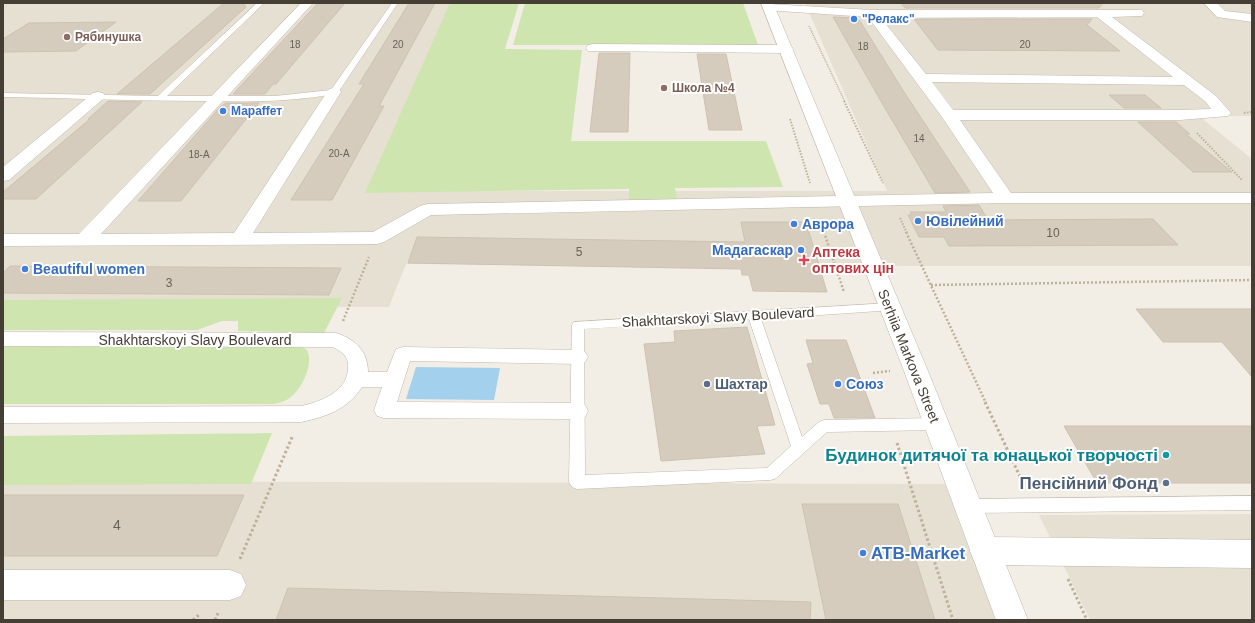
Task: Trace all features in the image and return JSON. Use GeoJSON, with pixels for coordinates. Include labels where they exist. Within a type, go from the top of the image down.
{"type":"FeatureCollection","features":[{"type":"Feature","properties":{"kind":"street"},"geometry":{"type":"LineString","coordinates":[[85,239],[307,3]]}},
{"type":"Feature","properties":{"kind":"street"},"geometry":{"type":"LineString","coordinates":[[1210,3],[1220,14],[1252,18]]}},
{"type":"Feature","properties":{"kind":"street"},"geometry":{"type":"LineString","coordinates":[[768,6],[872,14],[1138,13]]}},
{"type":"Feature","properties":{"kind":"street","name":"Serhiia Markova Street"},"geometry":{"type":"LineString","coordinates":[[768,6],[890,307],[1012,620]]}},
{"type":"Feature","properties":{"kind":"street"},"geometry":{"type":"LineString","coordinates":[[872,14],[949,115],[1006,198]]}},
{"type":"Feature","properties":{"kind":"street"},"geometry":{"type":"LineString","coordinates":[[949,115],[1180,115],[1223,113],[1211,99],[1101,14]]}},
{"type":"Feature","properties":{"kind":"street"},"geometry":{"type":"LineString","coordinates":[[593,48],[786,49]]}},
{"type":"Feature","properties":{"kind":"street"},"geometry":{"type":"LineString","coordinates":[[922,78],[1188,81]]}},
{"type":"Feature","properties":{"kind":"street"},"geometry":{"type":"LineString","coordinates":[[240,238],[334,92]]}},
{"type":"Feature","properties":{"kind":"street"},"geometry":{"type":"LineString","coordinates":[[3,176],[98,96]]}},
{"type":"Feature","properties":{"kind":"street"},"geometry":{"type":"LineString","coordinates":[[3,240],[377,238],[427,210],[1249,192]]}},
{"type":"Feature","properties":{"kind":"street","name":"Shakhtarskoyi Slavy Boulevard"},"geometry":{"type":"LineString","coordinates":[[3,339],[336,340]]}},
{"type":"Feature","properties":{"kind":"street"},"geometry":{"type":"LineString","coordinates":[[3,415],[302,414],[321,410],[337,402],[350,391],[357,379],[360,365],[356,354],[348,346],[336,340]]}},
{"type":"Feature","properties":{"kind":"street"},"geometry":{"type":"LineString","coordinates":[[578,357],[403,354],[384,410],[578,411]]}},
{"type":"Feature","properties":{"kind":"street"},"geometry":{"type":"LineString","coordinates":[[357,379],[394,380]]}},
{"type":"Feature","properties":{"kind":"street"},"geometry":{"type":"LineString","coordinates":[[985,551],[1252,554]]}},
{"type":"Feature","properties":{"kind":"street"},"geometry":{"type":"LineString","coordinates":[[3,585],[230,585]]}},
{"type":"Feature","properties":{"kind":"lane"},"geometry":{"type":"LineString","coordinates":[[159,99],[261,3]]}},
{"type":"Feature","properties":{"kind":"lane"},"geometry":{"type":"LineString","coordinates":[[3,95],[216,99],[300,97],[334,92],[395,3]]}},
{"type":"Feature","properties":{"kind":"lane","name":"Shakhtarskoyi Slavy Boulevard"},"geometry":{"type":"LineString","coordinates":[[890,307],[578,325],[577,482],[770,474],[824,426],[936,424]]}},
{"type":"Feature","properties":{"kind":"lane"},"geometry":{"type":"LineString","coordinates":[[754,315],[799,448]]}},
{"type":"Feature","properties":{"kind":"lane"},"geometry":{"type":"LineString","coordinates":[[968,506],[1033,504],[1252,503]]}},
{"type":"Feature","properties":{"kind":"path"},"geometry":{"type":"LineString","coordinates":[[801,9],[1033,504]]}},
{"type":"Feature","properties":{"kind":"path"},"geometry":{"type":"LineString","coordinates":[[1180,115],[1249,192]]}},
{"type":"Feature","properties":{"kind":"path"},"geometry":{"type":"LineString","coordinates":[[802,160],[849,310]]}},
{"type":"Feature","properties":{"kind":"path"},"geometry":{"type":"LineString","coordinates":[[336,340],[377,238]]}},
{"type":"Feature","properties":{"kind":"path"},"geometry":{"type":"LineString","coordinates":[[930,285],[1252,280]]}},
{"type":"Feature","properties":{"kind":"path"},"geometry":{"type":"LineString","coordinates":[[215,620],[302,414]]}},
{"type":"Feature","properties":{"kind":"path"},"geometry":{"type":"LineString","coordinates":[[891,425],[953,620]]}},
{"type":"Feature","properties":{"kind":"shaded area"},"geometry":{"type":"Polygon","coordinates":[[[3,3],[471,3],[387,191],[887,191],[805,3],[1252,3],[1252,116],[1199,116],[1252,159],[1252,266],[406,264],[389,307],[3,306],[3,3]]]}},
{"type":"Feature","properties":{"kind":"shaded area"},"geometry":{"type":"Polygon","coordinates":[[[3,481],[945,484],[997,620],[3,620],[3,481]]]}},
{"type":"Feature","properties":{"kind":"shaded area"},"geometry":{"type":"Polygon","coordinates":[[[1252,514],[1252,620],[1090,620],[1039,515],[1252,514]]]}},
{"type":"Feature","properties":{"kind":"green space"},"geometry":{"type":"Polygon","coordinates":[[[450,3],[519,3],[505,49],[582,50],[571,141],[766,141],[783,187],[675,188],[678,204],[629,205],[629,189],[365,193],[450,3]]]}},
{"type":"Feature","properties":{"kind":"green space"},"geometry":{"type":"Polygon","coordinates":[[[525,3],[743,3],[758,45],[513,45],[525,3]]]}},
{"type":"Feature","properties":{"kind":"green space"},"geometry":{"type":"Polygon","coordinates":[[[342,298],[324,333],[238,331],[238,321],[222,321],[197,330],[3,330],[3,300],[342,298]]]}},
{"type":"Feature","properties":{"kind":"green space"},"geometry":{"type":"Polygon","coordinates":[[[3,345],[301,346],[307,350],[309,362],[303,382],[295,393],[285,401],[273,404],[3,404],[3,345]]]}},
{"type":"Feature","properties":{"kind":"green space"},"geometry":{"type":"Polygon","coordinates":[[[272,433],[251,484],[3,485],[3,436],[272,433]]]}},
{"type":"Feature","properties":{"kind":"water"},"geometry":{"type":"Polygon","coordinates":[[[416,367],[500,368],[494,400],[406,399],[416,367]]]}},
{"type":"Feature","properties":{"kind":"building"},"geometry":{"type":"Polygon","coordinates":[[[224,3],[243,3],[246,7],[150,94],[117,94],[224,3]]]}},
{"type":"Feature","properties":{"kind":"building"},"geometry":{"type":"Polygon","coordinates":[[[318,3],[345,3],[276,84],[273,84],[265,94],[233,94],[318,3]]]}},
{"type":"Feature","properties":{"kind":"building"},"geometry":{"type":"Polygon","coordinates":[[[409,3],[435,3],[379,106],[384,106],[332,200],[291,200],[364,84],[359,84],[409,3]]]}},
{"type":"Feature","properties":{"kind":"building"},"geometry":{"type":"Polygon","coordinates":[[[901,3],[1103,3],[1099,8],[905,8],[901,3]]]}},
{"type":"Feature","properties":{"kind":"building"},"geometry":{"type":"Polygon","coordinates":[[[833,17],[858,18],[904,92],[970,192],[935,193],[833,17]]]}},
{"type":"Feature","properties":{"kind":"building"},"geometry":{"type":"Polygon","coordinates":[[[914,19],[1092,19],[1087,25],[1120,51],[938,50],[914,19]]]}},
{"type":"Feature","properties":{"kind":"building","name":"Рябинушка"},"geometry":{"type":"Polygon","coordinates":[[[116,22],[76,51],[3,52],[3,39],[29,23],[116,22]]]}},
{"type":"Feature","properties":{"kind":"building"},"geometry":{"type":"Polygon","coordinates":[[[599,53],[630,53],[628,132],[590,132],[599,53]]]}},
{"type":"Feature","properties":{"kind":"building"},"geometry":{"type":"Polygon","coordinates":[[[697,54],[726,54],[742,130],[709,130],[697,54]]]}},
{"type":"Feature","properties":{"kind":"building"},"geometry":{"type":"Polygon","coordinates":[[[1109,95],[1145,95],[1161,108],[1124,108],[1109,95]]]}},
{"type":"Feature","properties":{"kind":"building"},"geometry":{"type":"Polygon","coordinates":[[[108,101],[142,102],[36,199],[3,199],[3,192],[90,119],[88,119],[108,101]]]}},
{"type":"Feature","properties":{"kind":"building"},"geometry":{"type":"Polygon","coordinates":[[[226,103],[259,103],[181,201],[138,201],[220,107],[226,103]]]}},
{"type":"Feature","properties":{"kind":"building"},"geometry":{"type":"Polygon","coordinates":[[[1138,122],[1176,122],[1190,134],[1186,134],[1232,172],[1193,172],[1138,122]]]}},
{"type":"Feature","properties":{"kind":"building"},"geometry":{"type":"Polygon","coordinates":[[[979,205],[988,220],[1153,219],[1178,245],[949,246],[944,237],[919,237],[908,215],[912,215],[910,212],[946,212],[943,206],[979,205]]]}},
{"type":"Feature","properties":{"kind":"building"},"geometry":{"type":"Polygon","coordinates":[[[741,222],[806,222],[827,292],[753,291],[749,275],[742,275],[741,269],[408,263],[417,237],[745,242],[741,222]]]}},
{"type":"Feature","properties":{"kind":"building"},"geometry":{"type":"Polygon","coordinates":[[[10,266],[341,268],[329,295],[3,293],[3,273],[10,266]]]}},
{"type":"Feature","properties":{"kind":"building"},"geometry":{"type":"Polygon","coordinates":[[[1136,309],[1252,309],[1252,377],[1222,342],[1163,342],[1136,309]]]}},
{"type":"Feature","properties":{"kind":"building","name":"Шахтар"},"geometry":{"type":"Polygon","coordinates":[[[747,327],[775,425],[757,426],[765,454],[661,461],[644,344],[675,342],[674,331],[747,327]]]}},
{"type":"Feature","properties":{"kind":"building","name":"Союз"},"geometry":{"type":"Polygon","coordinates":[[[806,340],[846,340],[875,418],[834,418],[829,404],[820,404],[807,364],[813,363],[806,340]]]}},
{"type":"Feature","properties":{"kind":"building","name":"Будинок дитячої та юнацької творчості"},"geometry":{"type":"Polygon","coordinates":[[[1064,426],[1252,426],[1252,483],[1097,483],[1064,426]]]}},
{"type":"Feature","properties":{"kind":"building"},"geometry":{"type":"Polygon","coordinates":[[[3,495],[244,495],[217,556],[3,556],[3,495]]]}},
{"type":"Feature","properties":{"kind":"building","name":"ATB-Market"},"geometry":{"type":"Polygon","coordinates":[[[802,504],[898,504],[935,620],[826,620],[802,504]]]}},
{"type":"Feature","properties":{"kind":"building"},"geometry":{"type":"Polygon","coordinates":[[[288,588],[811,602],[810,620],[276,620],[288,588]]]}},
{"type":"Feature","properties":{"kind":"place","name":"\"Релакс\""},"geometry":{"type":"Point","coordinates":[854,19]}},
{"type":"Feature","properties":{"kind":"place","name":"Рябинушка"},"geometry":{"type":"Point","coordinates":[67,37]}},
{"type":"Feature","properties":{"kind":"place","name":"Школа №4"},"geometry":{"type":"Point","coordinates":[664,88]}},
{"type":"Feature","properties":{"kind":"place","name":"Мараffет"},"geometry":{"type":"Point","coordinates":[223,111]}},
{"type":"Feature","properties":{"kind":"place","name":"Ювілейний"},"geometry":{"type":"Point","coordinates":[918,221]}},
{"type":"Feature","properties":{"kind":"place","name":"Аврора"},"geometry":{"type":"Point","coordinates":[794,224]}},
{"type":"Feature","properties":{"kind":"place","name":"Мадагаскар"},"geometry":{"type":"Point","coordinates":[801,250]}},
{"type":"Feature","properties":{"kind":"place","name":"Аптека оптових цін"},"geometry":{"type":"Point","coordinates":[804,260]}},
{"type":"Feature","properties":{"kind":"place","name":"Beautiful women"},"geometry":{"type":"Point","coordinates":[25,269]}},
{"type":"Feature","properties":{"kind":"place","name":"Шахтар"},"geometry":{"type":"Point","coordinates":[707,384]}},
{"type":"Feature","properties":{"kind":"place","name":"Союз"},"geometry":{"type":"Point","coordinates":[838,384]}},
{"type":"Feature","properties":{"kind":"place","name":"Будинок дитячої та юнацької творчості"},"geometry":{"type":"Point","coordinates":[1166,455]}},
{"type":"Feature","properties":{"kind":"place","name":"Пенсійний Фонд"},"geometry":{"type":"Point","coordinates":[1166,483]}},
{"type":"Feature","properties":{"kind":"place","name":"ATB-Market"},"geometry":{"type":"Point","coordinates":[863,553]}}]}
